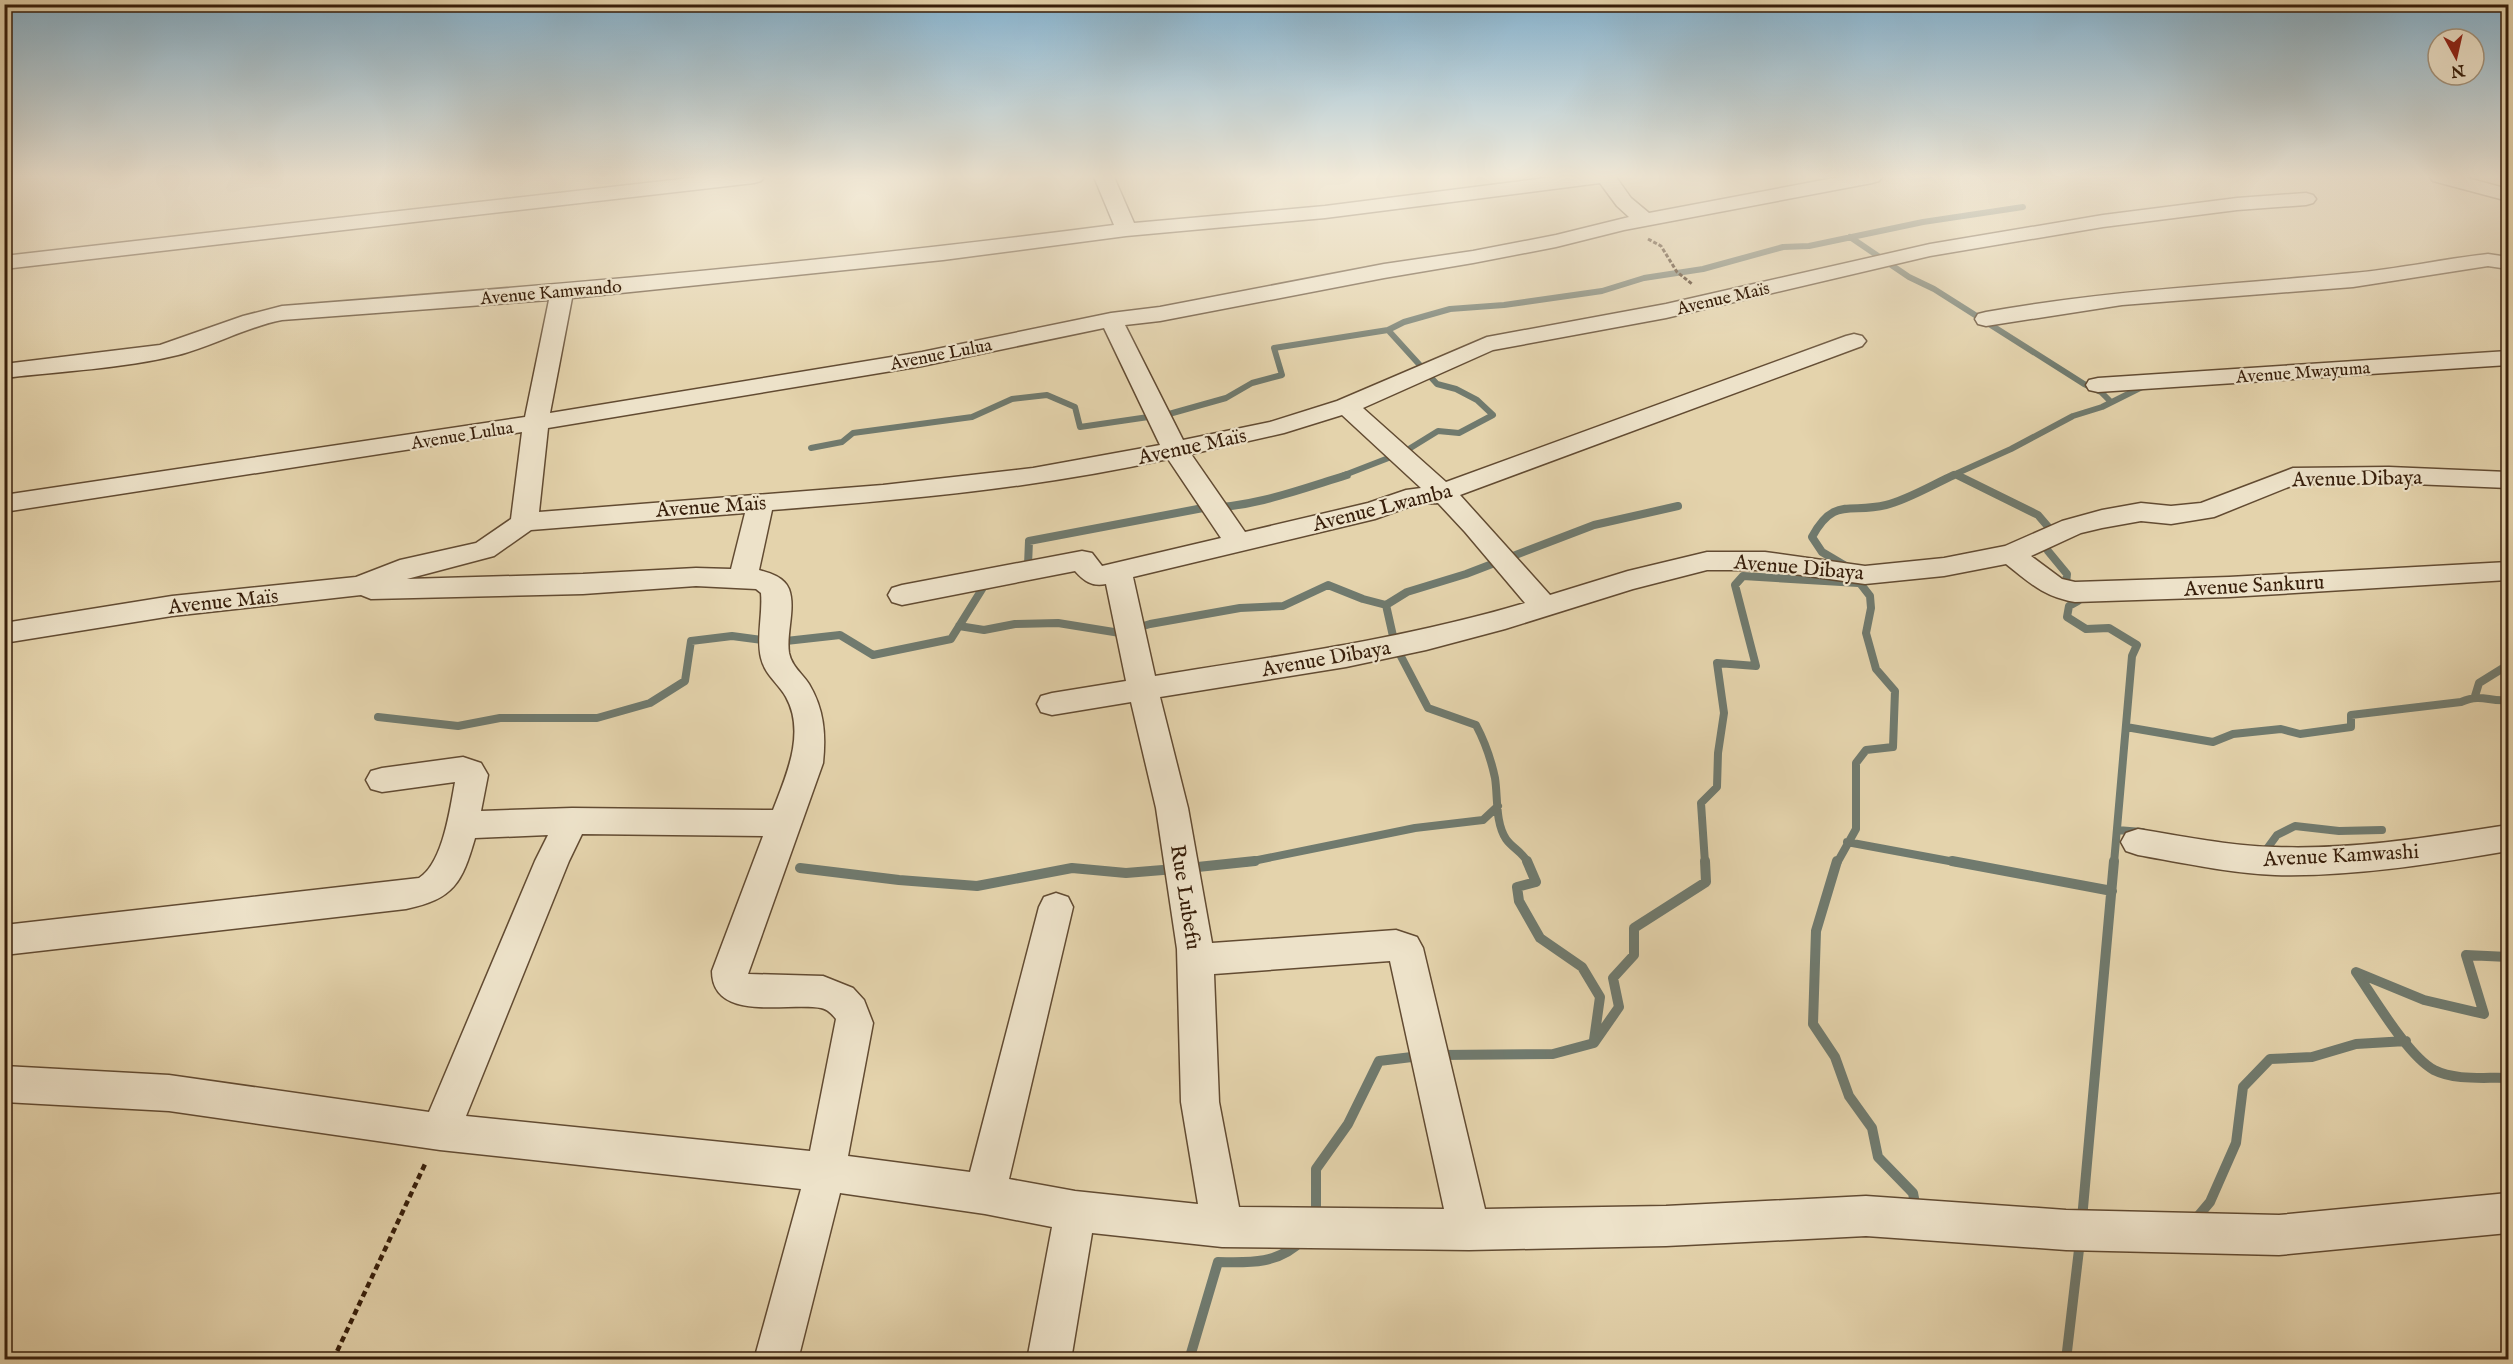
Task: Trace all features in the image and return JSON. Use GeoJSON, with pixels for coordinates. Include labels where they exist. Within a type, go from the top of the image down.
{"type":"FeatureCollection","features":[{"type":"Feature","properties":{"kind":"street"},"geometry":{"type":"LineString","coordinates":[[4,263],[199,241]]}},
{"type":"Feature","properties":{"kind":"street","name":"Avenue Kamwando"},"geometry":{"type":"LineString","coordinates":[[4,371],[161,352],[269,315],[562,292],[943,254],[1049,241]]}},
{"type":"Feature","properties":{"kind":"street","name":"Avenue Lulua"},"geometry":{"type":"LineString","coordinates":[[4,504],[537,423],[922,359],[1111,320],[1160,314],[1557,241]]}},
{"type":"Feature","properties":{"kind":"street","name":"Avenue Maïs"},"geometry":{"type":"LineString","coordinates":[[4,633],[171,606],[359,586],[410,567],[484,550],[503,539],[524,522],[884,493],[1033,477],[1175,450],[1275,428],[1346,406],[1487,344],[1711,300],[1930,250],[1986,241]]}},
{"type":"Feature","properties":{"kind":"street"},"geometry":{"type":"LineString","coordinates":[[1986,320],[2040,308],[2207,291],[2356,280],[2488,260],[2508,263]]}},
{"type":"Feature","properties":{"kind":"street"},"geometry":{"type":"LineString","coordinates":[[524,522],[537,423],[562,292]]}},
{"type":"Feature","properties":{"kind":"street"},"geometry":{"type":"LineString","coordinates":[[1111,320],[1175,450],[1238,543]]}},
{"type":"Feature","properties":{"kind":"street","name":"Avenue Lwamba"},"geometry":{"type":"LineString","coordinates":[[902,595],[1083,560],[1087,563],[1090,572],[1096,576],[1118,572],[1375,510],[1415,496],[1443,494],[1663,410],[1854,341]]}},
{"type":"Feature","properties":{"kind":"street","name":"Avenue Mwayuma"},"geometry":{"type":"LineString","coordinates":[[2098,385],[2508,358]]}},
{"type":"Feature","properties":{"kind":"street"},"geometry":{"type":"LineString","coordinates":[[1346,406],[1475,526],[1544,607]]}},
{"type":"Feature","properties":{"kind":"street","name":"Avenue Dibaya"},"geometry":{"type":"LineString","coordinates":[[1052,704],[1426,640],[1628,581],[1707,561],[1765,561],[1865,575],[1944,567],[2011,554],[2072,527],[2102,519],[2141,512],[2171,516],[2205,511],[2293,476],[2389,475],[2508,480]]}},
{"type":"Feature","properties":{"kind":"street"},"geometry":{"type":"LineString","coordinates":[[743,578],[761,502]]}},
{"type":"Feature","properties":{"kind":"street","name":"Avenue Sankuru"},"geometry":{"type":"LineString","coordinates":[[2011,554],[2052,586],[2060,590],[2075,592],[2229,587],[2508,571]]}},
{"type":"Feature","properties":{"kind":"street","name":"Rue Lubefu"},"geometry":{"type":"LineString","coordinates":[[1118,572],[1143,690],[1172,808],[1195,960],[1200,1102],[1222,1227]]}},
{"type":"Feature","properties":{"kind":"street"},"geometry":{"type":"LineString","coordinates":[[359,586],[436,589],[696,577],[759,580],[769,584],[775,590],[774,652],[777,664],[798,693],[808,718],[810,744],[807,763],[730,971],[730,978],[735,986],[743,990],[823,992],[843,1000],[853,1013],[853,1034],[825,1172],[777,1359]]}},
{"type":"Feature","properties":{"kind":"street"},"geometry":{"type":"LineString","coordinates":[[4,940],[425,890],[434,886],[444,877],[462,825],[472,776],[470,772],[463,770],[382,780]]}},
{"type":"Feature","properties":{"kind":"street"},"geometry":{"type":"LineString","coordinates":[[462,825],[572,821],[785,823]]}},
{"type":"Feature","properties":{"kind":"street"},"geometry":{"type":"LineString","coordinates":[[440,1132],[552,861],[572,821]]}},
{"type":"Feature","properties":{"kind":"street","name":"Avenue Kamwashi"},"geometry":{"type":"LineString","coordinates":[[2138,842],[2217,855],[2273,861],[2408,854],[2508,838]]}},
{"type":"Feature","properties":{"kind":"street"},"geometry":{"type":"LineString","coordinates":[[985,1194],[1056,907]]}},
{"type":"Feature","properties":{"kind":"street"},"geometry":{"type":"LineString","coordinates":[[1195,960],[1396,945],[1405,948],[1469,1230]]}},
{"type":"Feature","properties":{"kind":"street"},"geometry":{"type":"LineString","coordinates":[[4,1084],[169,1093],[440,1132],[825,1172],[985,1194],[1075,1211],[1222,1227],[1469,1230],[1666,1226],[1866,1216],[2066,1230],[2279,1235],[2508,1213]]}},
{"type":"Feature","properties":{"kind":"street"},"geometry":{"type":"LineString","coordinates":[[1049,1359],[1075,1211]]}},
{"type":"Feature","properties":{"kind":"path"},"geometry":{"type":"LineString","coordinates":[[1655,241],[1661,246],[1677,272],[1711,300]]}},
{"type":"Feature","properties":{"kind":"path"},"geometry":{"type":"LineString","coordinates":[[333,1359],[440,1132]]}},
{"type":"Feature","properties":{"kind":"waterway"},"geometry":{"type":"LineString","coordinates":[[1388,330],[1404,322],[1450,309],[1504,305],[1602,291],[1644,278],[1703,269],[1783,247],[1809,246],[1834,241]]}},
{"type":"Feature","properties":{"kind":"waterway"},"geometry":{"type":"LineString","coordinates":[[1855,241],[1909,277],[1934,289],[2084,384],[2101,392],[2111,402]]}},
{"type":"Feature","properties":{"kind":"waterway"},"geometry":{"type":"LineString","coordinates":[[811,448],[842,442],[853,433],[972,417],[1012,399],[1047,395],[1075,407],[1080,427],[1169,414],[1226,398],[1252,383],[1282,375],[1274,348],[1388,330]]}},
{"type":"Feature","properties":{"kind":"waterway"},"geometry":{"type":"LineString","coordinates":[[1342,476],[1404,452],[1438,431],[1459,433],[1493,415],[1477,400],[1456,389],[1437,384],[1388,330]]}},
{"type":"Feature","properties":{"kind":"waterway"},"geometry":{"type":"LineString","coordinates":[[1951,476],[2011,449],[2073,416],[2102,407],[2144,386]]}},
{"type":"Feature","properties":{"kind":"waterway"},"geometry":{"type":"LineString","coordinates":[[1956,474],[1960,476]]}},
{"type":"Feature","properties":{"kind":"waterway"},"geometry":{"type":"LineString","coordinates":[[1022,569],[1028,565],[1029,541],[1203,508],[1240,505],[1294,492],[1347,475]]}},
{"type":"Feature","properties":{"kind":"waterway"},"geometry":{"type":"LineString","coordinates":[[1849,568],[1822,552],[1812,537],[1828,516],[1844,509],[1894,503],[1954,475]]}},
{"type":"Feature","properties":{"kind":"waterway"},"geometry":{"type":"LineString","coordinates":[[1957,475],[2038,515],[2050,529],[2041,537],[2048,551],[2067,574],[2066,583],[2078,601],[2069,606],[2067,617],[2086,629],[2109,628],[2137,645],[2132,656],[2114,863]]}},
{"type":"Feature","properties":{"kind":"waterway"},"geometry":{"type":"LineString","coordinates":[[1386,605],[1407,592],[1466,574],[1594,525],[1678,506]]}},
{"type":"Feature","properties":{"kind":"waterway"},"geometry":{"type":"LineString","coordinates":[[1705,863],[1701,803],[1717,787],[1718,753],[1724,713],[1717,663],[1756,666],[1735,585],[1743,576],[1858,583]]}},
{"type":"Feature","properties":{"kind":"waterway"},"geometry":{"type":"LineString","coordinates":[[1849,842],[1856,829],[1856,763],[1866,750],[1893,747],[1895,691],[1876,669],[1866,633],[1871,608],[1870,596],[1856,578]]}},
{"type":"Feature","properties":{"kind":"waterway"},"geometry":{"type":"LineString","coordinates":[[959,626],[984,586],[989,585]]}},
{"type":"Feature","properties":{"kind":"waterway"},"geometry":{"type":"LineString","coordinates":[[959,626],[984,630],[1015,624],[1058,623],[1120,633],[1150,624],[1240,608],[1283,606],[1328,585],[1363,599],[1386,605]]}},
{"type":"Feature","properties":{"kind":"waterway"},"geometry":{"type":"LineString","coordinates":[[1386,605],[1395,645],[1428,708],[1476,725],[1490,757],[1496,785],[1497,807]]}},
{"type":"Feature","properties":{"kind":"waterway"},"geometry":{"type":"LineString","coordinates":[[378,717],[458,726],[500,718],[597,718],[650,703],[685,681],[691,641],[732,636],[777,642],[840,635],[873,655],[951,639],[959,626]]}},
{"type":"Feature","properties":{"kind":"waterway"},"geometry":{"type":"LineString","coordinates":[[2475,696],[2479,683],[2508,665]]}},
{"type":"Feature","properties":{"kind":"waterway"},"geometry":{"type":"LineString","coordinates":[[2126,727],[2213,742],[2233,734],[2281,729],[2300,734],[2351,727],[2351,715],[2461,702],[2475,698],[2508,700]]}},
{"type":"Feature","properties":{"kind":"waterway"},"geometry":{"type":"LineString","coordinates":[[1251,861],[1415,828],[1483,820],[1497,807]]}},
{"type":"Feature","properties":{"kind":"waterway"},"geometry":{"type":"LineString","coordinates":[[1497,807],[1502,832],[1508,842],[1528,862]]}},
{"type":"Feature","properties":{"kind":"waterway"},"geometry":{"type":"LineString","coordinates":[[2261,850],[2266,850],[2277,835],[2295,826],[2339,831],[2382,830]]}},
{"type":"Feature","properties":{"kind":"waterway"},"geometry":{"type":"LineString","coordinates":[[2117,830],[2142,832]]}},
{"type":"Feature","properties":{"kind":"waterway"},"geometry":{"type":"LineString","coordinates":[[1837,863],[1849,842]]}},
{"type":"Feature","properties":{"kind":"waterway"},"geometry":{"type":"LineString","coordinates":[[1849,842],[1960,863]]}},
{"type":"Feature","properties":{"kind":"waterway"},"geometry":{"type":"LineString","coordinates":[[1188,868],[1251,861]]}},
{"type":"Feature","properties":{"kind":"waterway"},"geometry":{"type":"LineString","coordinates":[[1243,863],[1251,861]]}},
{"type":"Feature","properties":{"kind":"waterway"},"geometry":{"type":"LineString","coordinates":[[1251,861],[1255,861]]}},
{"type":"Feature","properties":{"kind":"waterway"},"geometry":{"type":"LineString","coordinates":[[1439,1055],[1553,1054],[1594,1043],[1619,1007],[1613,978],[1634,955],[1634,928],[1706,882],[1705,861]]}},
{"type":"Feature","properties":{"kind":"waterway"},"geometry":{"type":"LineString","coordinates":[[1837,861],[1816,931],[1813,1024],[1835,1057],[1849,1096],[1872,1128],[1878,1157],[1913,1193],[1916,1209]]}},
{"type":"Feature","properties":{"kind":"waterway"},"geometry":{"type":"LineString","coordinates":[[1952,861],[2111,891]]}},
{"type":"Feature","properties":{"kind":"waterway"},"geometry":{"type":"LineString","coordinates":[[2111,891],[2114,861]]}},
{"type":"Feature","properties":{"kind":"waterway"},"geometry":{"type":"LineString","coordinates":[[1528,862],[1536,882],[1517,887],[1519,901],[1540,938],[1582,967],[1600,997],[1594,1040]]}},
{"type":"Feature","properties":{"kind":"waterway"},"geometry":{"type":"LineString","coordinates":[[800,868],[899,880],[977,886],[1072,868],[1126,873],[1175,869]]}},
{"type":"Feature","properties":{"kind":"waterway"},"geometry":{"type":"LineString","coordinates":[[2082,1219],[2111,891]]}},
{"type":"Feature","properties":{"kind":"waterway"},"geometry":{"type":"LineString","coordinates":[[2404,1041],[2356,972],[2424,1000],[2484,1014],[2466,955],[2508,957]]}},
{"type":"Feature","properties":{"kind":"waterway"},"geometry":{"type":"LineString","coordinates":[[2194,1221],[2210,1202],[2236,1143],[2243,1087],[2270,1059],[2312,1057],[2356,1044],[2404,1041]]}},
{"type":"Feature","properties":{"kind":"waterway"},"geometry":{"type":"LineString","coordinates":[[2404,1041],[2424,1063],[2434,1070],[2461,1077],[2508,1078]]}},
{"type":"Feature","properties":{"kind":"waterway"},"geometry":{"type":"LineString","coordinates":[[1316,1218],[1316,1169],[1348,1124],[1379,1061],[1420,1056]]}},
{"type":"Feature","properties":{"kind":"waterway"},"geometry":{"type":"LineString","coordinates":[[1189,1360],[1218,1262],[1253,1262],[1274,1258],[1285,1253],[1303,1239]]}},
{"type":"Feature","properties":{"kind":"waterway"},"geometry":{"type":"LineString","coordinates":[[2066,1360],[2080,1241]]}}]}
